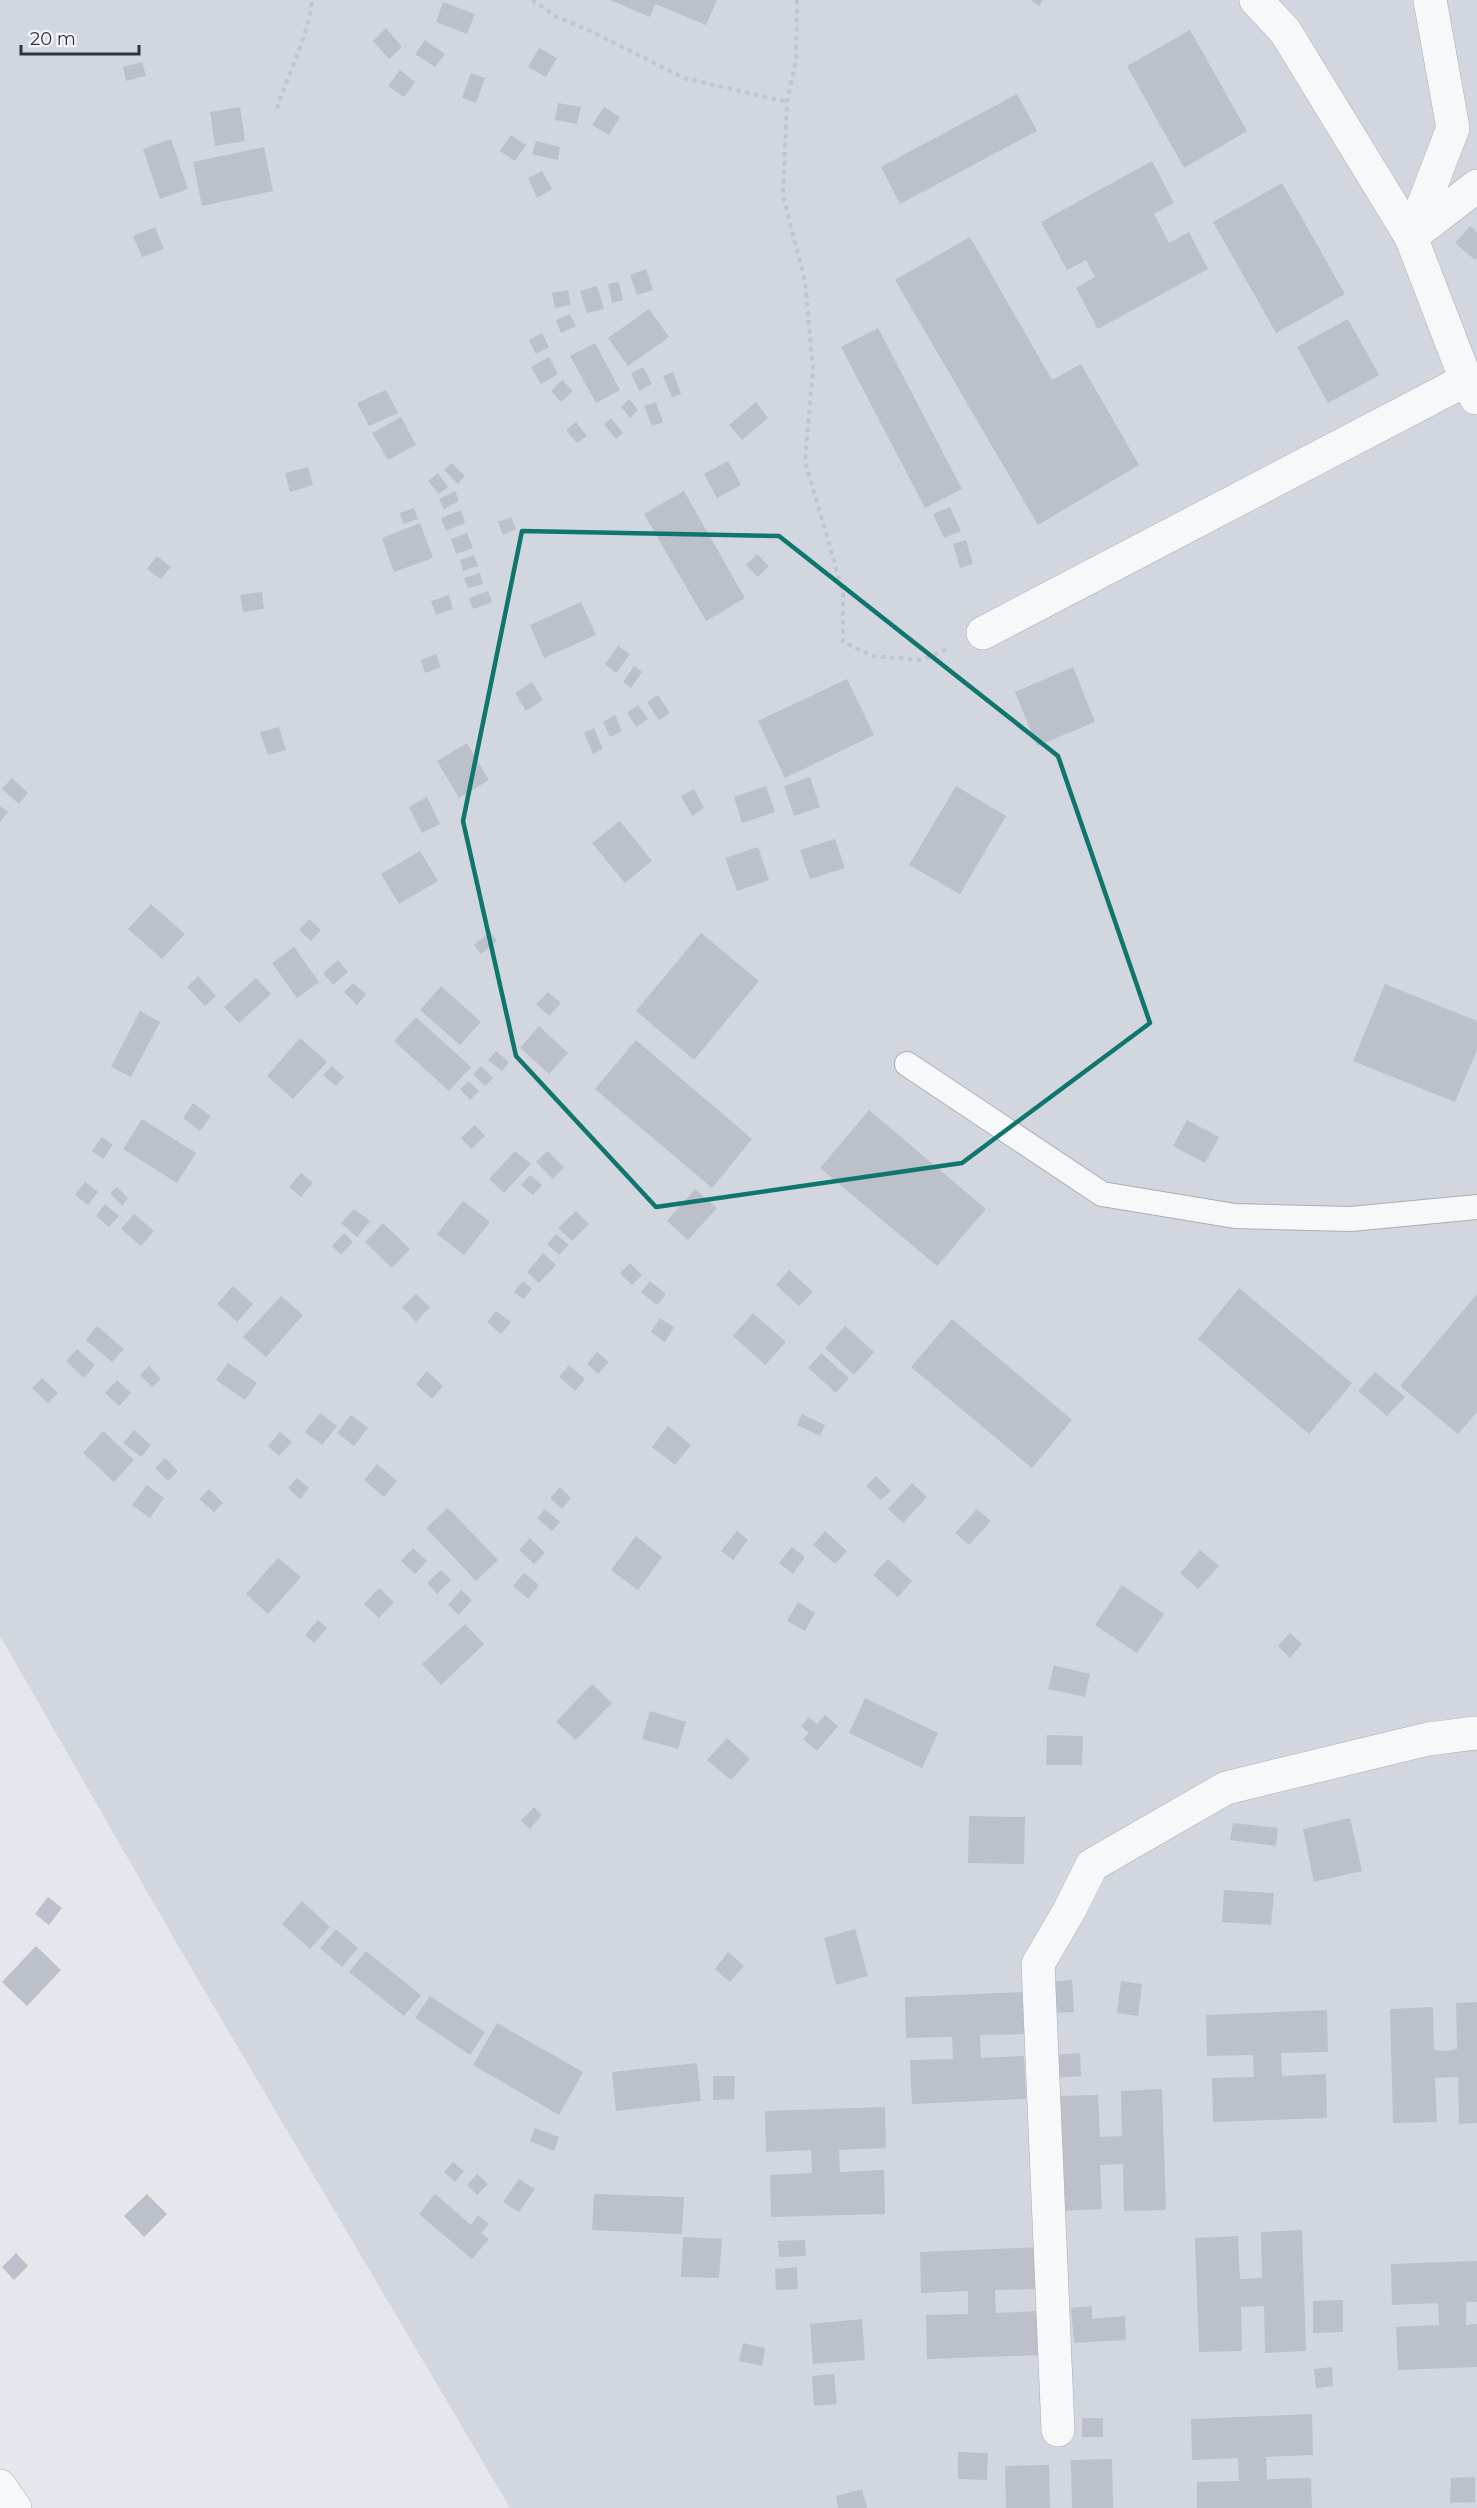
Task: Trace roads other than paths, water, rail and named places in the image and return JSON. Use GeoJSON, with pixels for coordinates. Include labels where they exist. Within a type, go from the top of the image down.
{"type":"FeatureCollection","features":[{"type":"Feature","properties":{"kind":"street"},"geometry":{"type":"LineString","coordinates":[[983,633],[1471,389],[1411,237],[1285,32],[1257,0]]}},
{"type":"Feature","properties":{"kind":"street"},"geometry":{"type":"LineString","coordinates":[[1411,237],[1453,128],[1431,0]]}},
{"type":"Feature","properties":{"kind":"street"},"geometry":{"type":"LineString","coordinates":[[1411,237],[1477,186]]}},
{"type":"Feature","properties":{"kind":"street"},"geometry":{"type":"LineString","coordinates":[[1058,2430],[1038,1964],[1069,1911],[1092,1865],[1226,1788],[1428,1739],[1477,1733]]}},
{"type":"Feature","properties":{"kind":"street"},"geometry":{"type":"LineString","coordinates":[[0,2486],[15,2508]]}},
{"type":"Feature","properties":{"kind":"lane"},"geometry":{"type":"LineString","coordinates":[[907,1064],[1102,1194],[1235,1216],[1351,1219],[1477,1207]]}}]}
